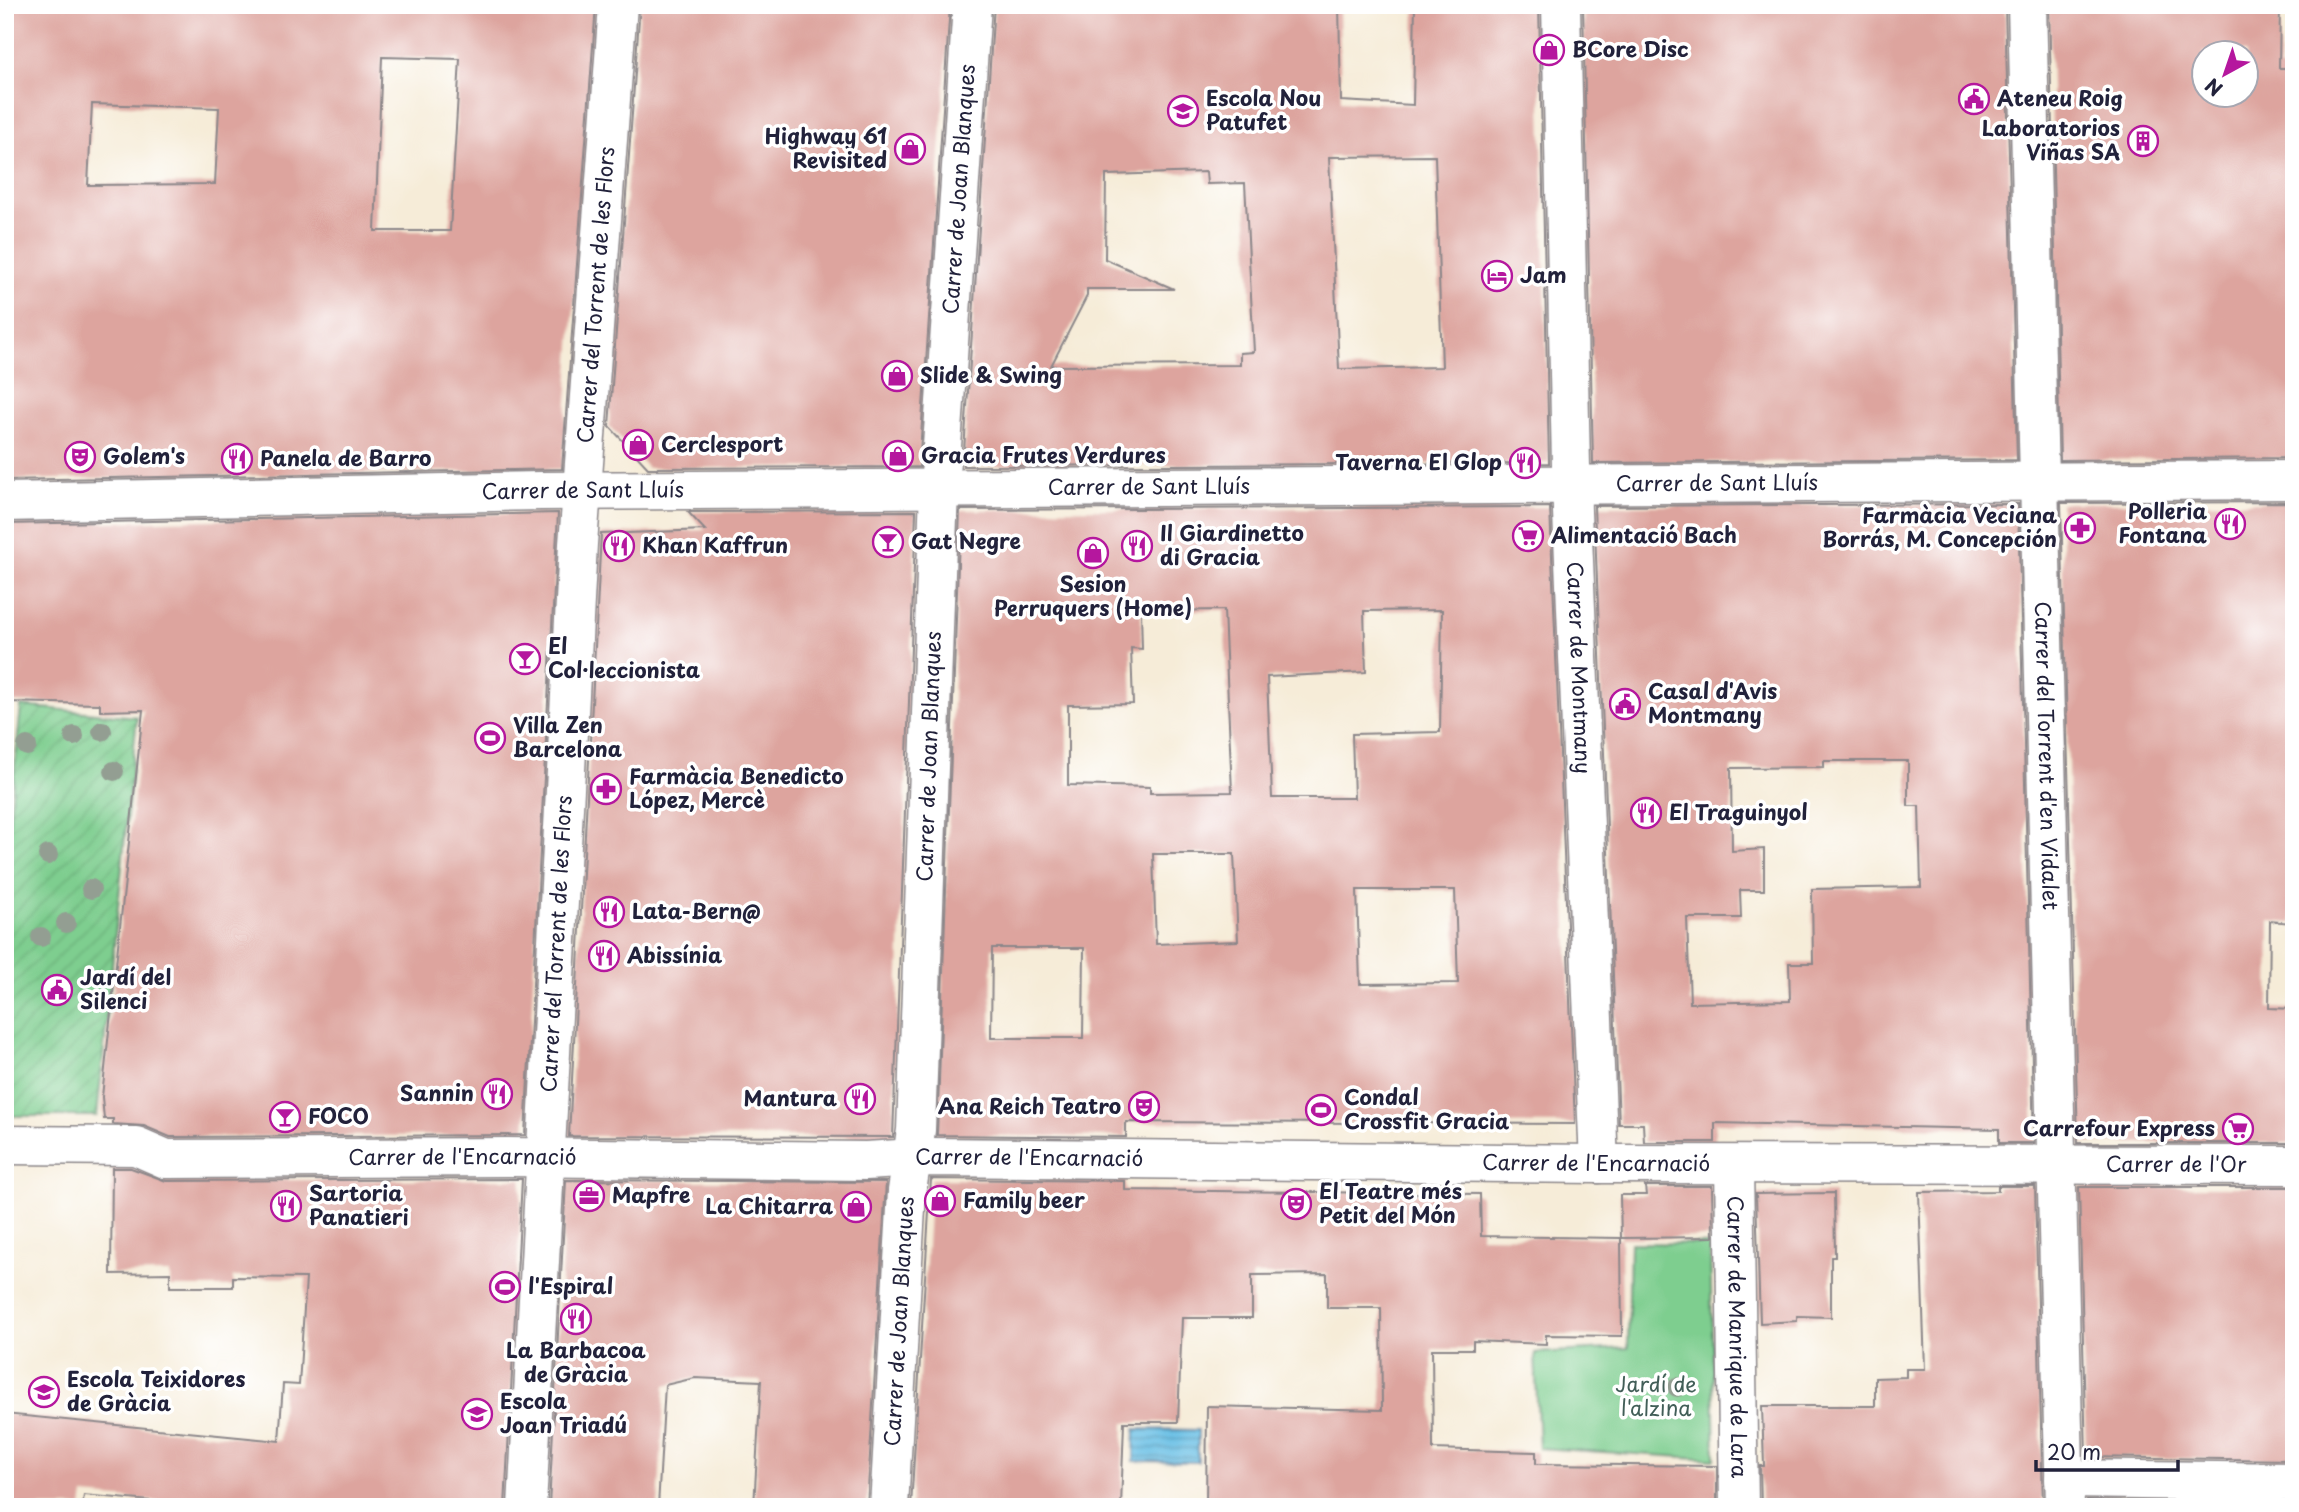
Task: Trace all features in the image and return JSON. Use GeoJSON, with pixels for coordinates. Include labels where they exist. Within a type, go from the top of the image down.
{"type":"FeatureCollection","features":[{"type":"Feature","properties":{"kind":"street","name":"Carrer del Torrent de les Flors"},"geometry":{"type":"LineString","coordinates":[[527,1507],[582,491],[618,5]]}},
{"type":"Feature","properties":{"kind":"street","name":"Carrer de Joan Blanques"},"geometry":{"type":"LineString","coordinates":[[889,1507],[911,1158],[916,1130],[939,490],[972,5]]}},
{"type":"Feature","properties":{"kind":"street","name":"Carrer de Montmany"},"geometry":{"type":"LineString","coordinates":[[1561,5],[1571,487],[1599,1164]]}},
{"type":"Feature","properties":{"kind":"street","name":"Carrer del Torrent d'en Vidalet"},"geometry":{"type":"LineString","coordinates":[[2027,5],[2065,1493]]}},
{"type":"Feature","properties":{"kind":"street","name":"Carrer de Sant Lluís"},"geometry":{"type":"LineString","coordinates":[[5,502],[582,491],[1571,487],[2294,480]]}},
{"type":"Feature","properties":{"kind":"street","name":"Carrer de l'Encarnació"},"geometry":{"type":"LineString","coordinates":[[5,1145],[136,1146],[166,1159],[866,1161],[911,1158],[1734,1165],[2056,1163]]}},
{"type":"Feature","properties":{"kind":"street","name":"Carrer de l'Or"},"geometry":{"type":"LineString","coordinates":[[2056,1163],[2294,1165]]}},
{"type":"Feature","properties":{"kind":"street","name":"Carrer de Manrique de Lara"},"geometry":{"type":"LineString","coordinates":[[1734,1165],[1739,1507]]}},
{"type":"Feature","properties":{"kind":"street"},"geometry":{"type":"LineString","coordinates":[[2065,1493],[2294,1482]]}},
{"type":"Feature","properties":{"kind":"green space","name":"Jardí del Silenci"},"geometry":{"type":"Polygon","coordinates":[[[21,706],[137,717],[97,1116],[5,1116],[5,863],[21,706]]]}},
{"type":"Feature","properties":{"kind":"green space","name":"Jardí de l'alzina"},"geometry":{"type":"Polygon","coordinates":[[[1630,1243],[1710,1244],[1715,1459],[1539,1448],[1535,1353],[1628,1348],[1630,1243]]]}},
{"type":"Feature","properties":{"kind":"water"},"geometry":{"type":"Polygon","coordinates":[[[1135,1429],[1198,1430],[1198,1462],[1134,1461],[1135,1429]]]}},
{"type":"Feature","properties":{"kind":"building"},"geometry":{"type":"Polygon","coordinates":[[[5,5],[596,5],[562,469],[5,480],[5,5]],[[382,57],[375,231],[450,231],[460,59],[382,57]],[[92,104],[88,185],[215,184],[219,108],[92,104]]]}},
{"type":"Feature","properties":{"kind":"building"},"geometry":{"type":"Polygon","coordinates":[[[640,5],[950,5],[919,467],[648,468],[609,426],[640,5]]]}},
{"type":"Feature","properties":{"kind":"building"},"geometry":{"type":"Polygon","coordinates":[[[994,5],[1339,5],[1341,101],[1413,105],[1415,5],[1539,5],[1549,463],[963,466],[994,5]],[[1435,156],[1329,157],[1339,369],[1442,367],[1435,156]],[[1206,172],[1106,175],[1105,259],[1174,289],[1087,289],[1087,296],[1051,366],[1240,365],[1240,353],[1254,352],[1245,183],[1207,184],[1206,172]]]}},
{"type":"Feature","properties":{"kind":"building"},"geometry":{"type":"Polygon","coordinates":[[[1583,5],[2005,5],[2017,460],[1593,463],[1583,5]]]}},
{"type":"Feature","properties":{"kind":"building"},"geometry":{"type":"Polygon","coordinates":[[[2049,5],[2280,5],[2279,68],[2294,68],[2294,458],[2060,460],[2049,5]]]}},
{"type":"Feature","properties":{"kind":"building"},"geometry":{"type":"Polygon","coordinates":[[[2294,502],[2294,768],[2289,768],[2292,923],[2270,921],[2269,1008],[2294,1009],[2294,1143],[2078,1143],[2061,503],[2294,502]]]}},
{"type":"Feature","properties":{"kind":"building"},"geometry":{"type":"Polygon","coordinates":[[[2018,504],[2034,1143],[1999,1143],[1999,1129],[1715,1123],[1715,1142],[1644,1142],[1643,1124],[1619,1124],[1594,506],[2018,504]],[[1824,761],[1824,767],[1731,768],[1732,851],[1764,849],[1764,890],[1740,890],[1741,918],[1687,918],[1690,1003],[1790,1001],[1789,963],[1813,963],[1812,889],[1921,887],[1919,806],[1908,806],[1908,761],[1824,761]]]}},
{"type":"Feature","properties":{"kind":"building"},"geometry":{"type":"Polygon","coordinates":[[[1550,507],[1575,1124],[1126,1122],[1126,1137],[937,1135],[960,510],[1550,507]],[[1224,610],[1141,611],[1142,649],[1131,648],[1133,704],[1068,705],[1068,785],[1150,787],[1150,793],[1232,792],[1224,610]],[[1442,610],[1364,611],[1366,672],[1267,677],[1272,798],[1354,798],[1352,734],[1440,732],[1442,610]],[[1153,854],[1156,944],[1238,941],[1234,854],[1153,854]],[[1357,890],[1360,984],[1458,983],[1455,890],[1357,890]],[[992,948],[991,1038],[1083,1038],[1084,948],[992,948]]]}},
{"type":"Feature","properties":{"kind":"building"},"geometry":{"type":"Polygon","coordinates":[[[916,511],[893,1137],[569,1136],[601,534],[705,530],[688,512],[916,511]]]}},
{"type":"Feature","properties":{"kind":"building"},"geometry":{"type":"Polygon","coordinates":[[[558,513],[525,1135],[170,1137],[144,1126],[113,1124],[113,1119],[104,1119],[102,1097],[143,710],[100,711],[100,704],[5,702],[5,524],[558,513]]]}},
{"type":"Feature","properties":{"kind":"building"},"geometry":{"type":"Polygon","coordinates":[[[112,1168],[131,1168],[166,1181],[522,1179],[505,1507],[219,1507],[84,1495],[82,1507],[5,1507],[5,1414],[279,1441],[283,1384],[299,1385],[306,1278],[233,1277],[233,1287],[170,1287],[170,1273],[111,1274],[112,1168]]]}},
{"type":"Feature","properties":{"kind":"building"},"geometry":{"type":"Polygon","coordinates":[[[931,1179],[1125,1181],[1125,1190],[1480,1194],[1481,1236],[1621,1238],[1622,1336],[1546,1335],[1546,1344],[1473,1341],[1473,1349],[1432,1349],[1433,1449],[1536,1452],[1536,1464],[1717,1466],[1717,1507],[1206,1507],[1207,1406],[1382,1410],[1381,1308],[1327,1308],[1327,1274],[1252,1275],[1252,1318],[1182,1318],[1178,1422],[1124,1422],[1121,1507],[911,1507],[931,1179]]]}},
{"type":"Feature","properties":{"kind":"building"},"geometry":{"type":"Polygon","coordinates":[[[566,1180],[886,1182],[867,1507],[754,1507],[761,1381],[695,1378],[665,1385],[658,1507],[549,1507],[566,1180]]]}},
{"type":"Feature","properties":{"kind":"building"},"geometry":{"type":"Polygon","coordinates":[[[1645,1186],[1712,1186],[1713,1237],[1621,1238],[1620,1195],[1646,1195],[1645,1186]]]}},
{"type":"Feature","properties":{"kind":"building"},"geometry":{"type":"Polygon","coordinates":[[[1998,1186],[2035,1186],[2043,1507],[1761,1507],[1760,1466],[1764,1466],[1762,1406],[1875,1406],[1875,1378],[1906,1377],[1906,1369],[1925,1369],[1919,1192],[1998,1191],[1998,1186]]]}},
{"type":"Feature","properties":{"kind":"building"},"geometry":{"type":"Polygon","coordinates":[[[2079,1187],[2294,1187],[2294,1460],[2086,1457],[2079,1187]]]}},
{"type":"Feature","properties":{"kind":"building"},"geometry":{"type":"Polygon","coordinates":[[[1834,1193],[1835,1257],[1831,1257],[1831,1317],[1797,1316],[1797,1321],[1760,1323],[1756,1194],[1834,1193]]]}},
{"type":"Feature","properties":{"kind":"building"},"geometry":{"type":"Polygon","coordinates":[[[2087,1501],[2294,1504],[2294,1507],[2087,1507],[2087,1501]]]}},
{"type":"Feature","properties":{"kind":"place","name":"BCore Disc"},"geometry":{"type":"Point","coordinates":[1549,50]}},
{"type":"Feature","properties":{"kind":"place","name":"Ateneu Roig"},"geometry":{"type":"Point","coordinates":[1974,99]}},
{"type":"Feature","properties":{"kind":"place","name":"Escola Nou Patufet"},"geometry":{"type":"Point","coordinates":[1183,111]}},
{"type":"Feature","properties":{"kind":"place","name":"Laboratorios Viñas SA"},"geometry":{"type":"Point","coordinates":[2143,141]}},
{"type":"Feature","properties":{"kind":"place","name":"Highway 61 Revisited"},"geometry":{"type":"Point","coordinates":[910,149]}},
{"type":"Feature","properties":{"kind":"place","name":"Jam"},"geometry":{"type":"Point","coordinates":[1497,276]}},
{"type":"Feature","properties":{"kind":"place","name":"Slide & Swing"},"geometry":{"type":"Point","coordinates":[897,376]}},
{"type":"Feature","properties":{"kind":"place","name":"Cerclesport"},"geometry":{"type":"Point","coordinates":[638,445]}},
{"type":"Feature","properties":{"kind":"place","name":"Gracia Frutes Verdures"},"geometry":{"type":"Point","coordinates":[898,456]}},
{"type":"Feature","properties":{"kind":"place","name":"Golem's"},"geometry":{"type":"Point","coordinates":[80,457]}},
{"type":"Feature","properties":{"kind":"place","name":"Panela de Barro"},"geometry":{"type":"Point","coordinates":[237,459]}},
{"type":"Feature","properties":{"kind":"place","name":"Taverna El Glop"},"geometry":{"type":"Point","coordinates":[1525,463]}},
{"type":"Feature","properties":{"kind":"place","name":"Polleria Fontana"},"geometry":{"type":"Point","coordinates":[2230,524]}},
{"type":"Feature","properties":{"kind":"place","name":"Farmàcia Veciana Borrás, M. Concepción"},"geometry":{"type":"Point","coordinates":[2080,528]}},
{"type":"Feature","properties":{"kind":"place","name":"Alimentació Bach"},"geometry":{"type":"Point","coordinates":[1528,536]}},
{"type":"Feature","properties":{"kind":"place","name":"Gat Negre"},"geometry":{"type":"Point","coordinates":[888,542]}},
{"type":"Feature","properties":{"kind":"place","name":"Khan Kaffrun"},"geometry":{"type":"Point","coordinates":[619,546]}},
{"type":"Feature","properties":{"kind":"place","name":"Il Giardinetto di Gracia"},"geometry":{"type":"Point","coordinates":[1137,546]}},
{"type":"Feature","properties":{"kind":"place","name":"Sesion Perruquers (Home)"},"geometry":{"type":"Point","coordinates":[1093,553]}},
{"type":"Feature","properties":{"kind":"place","name":"El Col·leccionista"},"geometry":{"type":"Point","coordinates":[525,659]}},
{"type":"Feature","properties":{"kind":"place","name":"Casal d'Avis Montmany"},"geometry":{"type":"Point","coordinates":[1625,704]}},
{"type":"Feature","properties":{"kind":"place","name":"Villa Zen Barcelona"},"geometry":{"type":"Point","coordinates":[490,738]}},
{"type":"Feature","properties":{"kind":"place","name":"Farmàcia Benedicto López, Mercè"},"geometry":{"type":"Point","coordinates":[606,789]}},
{"type":"Feature","properties":{"kind":"place","name":"El Traguinyol"},"geometry":{"type":"Point","coordinates":[1646,813]}},
{"type":"Feature","properties":{"kind":"place","name":"Lata-Bern@"},"geometry":{"type":"Point","coordinates":[609,912]}},
{"type":"Feature","properties":{"kind":"place","name":"Abissínia"},"geometry":{"type":"Point","coordinates":[604,956]}},
{"type":"Feature","properties":{"kind":"place","name":"Jardí del Silenci"},"geometry":{"type":"Point","coordinates":[57,990]}},
{"type":"Feature","properties":{"kind":"place","name":"Sannin"},"geometry":{"type":"Point","coordinates":[497,1094]}},
{"type":"Feature","properties":{"kind":"place","name":"Mantura"},"geometry":{"type":"Point","coordinates":[860,1099]}},
{"type":"Feature","properties":{"kind":"place","name":"Ana Reich Teatro"},"geometry":{"type":"Point","coordinates":[1144,1107]}},
{"type":"Feature","properties":{"kind":"place","name":"Condal Crossfit Gracia"},"geometry":{"type":"Point","coordinates":[1321,1110]}},
{"type":"Feature","properties":{"kind":"place","name":"FOCO"},"geometry":{"type":"Point","coordinates":[285,1117]}},
{"type":"Feature","properties":{"kind":"place","name":"Carrefour Express"},"geometry":{"type":"Point","coordinates":[2238,1129]}},
{"type":"Feature","properties":{"kind":"place","name":"Mapfre"},"geometry":{"type":"Point","coordinates":[589,1196]}},
{"type":"Feature","properties":{"kind":"place","name":"Family beer"},"geometry":{"type":"Point","coordinates":[940,1201]}},
{"type":"Feature","properties":{"kind":"place","name":"El Teatre més Petit del Món"},"geometry":{"type":"Point","coordinates":[1296,1204]}},
{"type":"Feature","properties":{"kind":"place","name":"Sartoria Panatieri"},"geometry":{"type":"Point","coordinates":[286,1206]}},
{"type":"Feature","properties":{"kind":"place","name":"La Chitarra"},"geometry":{"type":"Point","coordinates":[856,1207]}},
{"type":"Feature","properties":{"kind":"place","name":"l'Espiral"},"geometry":{"type":"Point","coordinates":[505,1287]}},
{"type":"Feature","properties":{"kind":"place","name":"La Barbacoa de Gràcia"},"geometry":{"type":"Point","coordinates":[576,1319]}},
{"type":"Feature","properties":{"kind":"place","name":"Escola Teixidores de Gràcia"},"geometry":{"type":"Point","coordinates":[44,1392]}},
{"type":"Feature","properties":{"kind":"place","name":"Escola Joan Triadú"},"geometry":{"type":"Point","coordinates":[477,1414]}}]}
